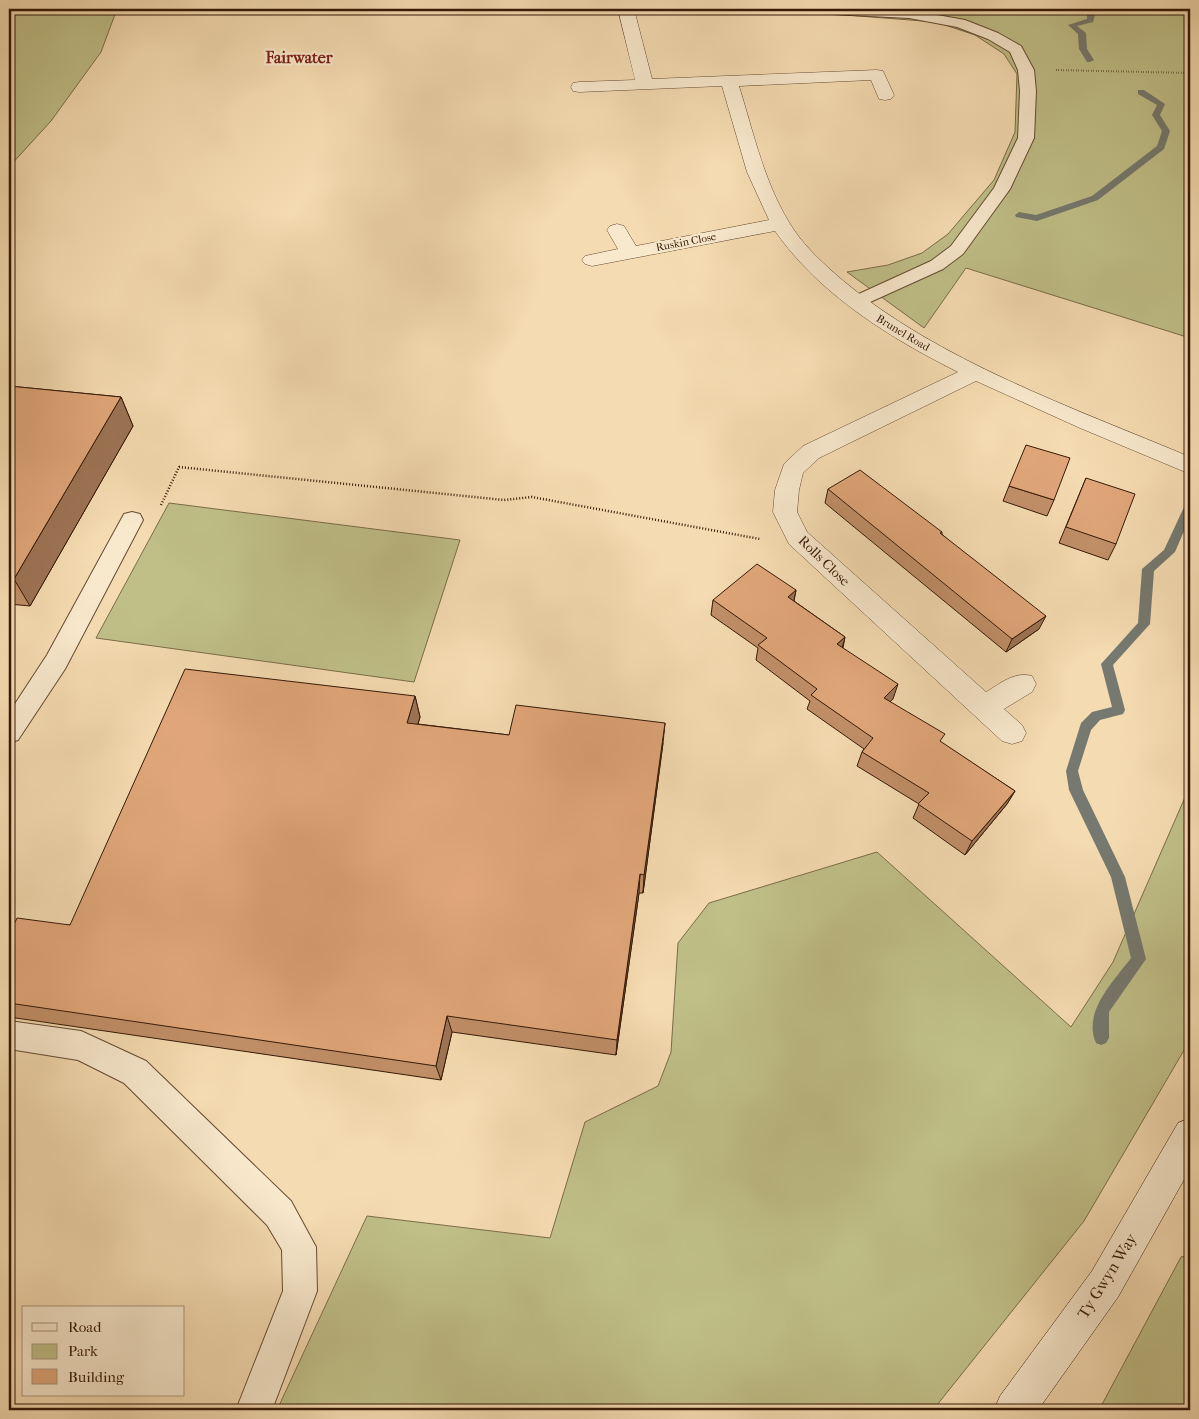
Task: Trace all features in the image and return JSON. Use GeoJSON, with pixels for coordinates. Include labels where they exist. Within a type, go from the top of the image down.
{"type":"FeatureCollection","features":[{"type":"Feature","properties":{"kind":"street"},"geometry":{"type":"LineString","coordinates":[[626,9],[645,85]]}},
{"type":"Feature","properties":{"kind":"street"},"geometry":{"type":"LineString","coordinates":[[579,87],[877,75],[885,95]]}},
{"type":"Feature","properties":{"kind":"street","name":"Brunel Road"},"geometry":{"type":"LineString","coordinates":[[729,81],[763,188],[780,224],[809,260],[856,302],[875,317],[921,345],[975,373],[1190,466]]}},
{"type":"Feature","properties":{"kind":"street","name":"Ruskin Close"},"geometry":{"type":"LineString","coordinates":[[592,260],[780,224]]}},
{"type":"Feature","properties":{"kind":"street"},"geometry":{"type":"LineString","coordinates":[[617,230],[630,252]]}},
{"type":"Feature","properties":{"kind":"street","name":"Rolls Close"},"geometry":{"type":"LineString","coordinates":[[975,373],[811,452],[792,470],[785,512],[798,538],[1012,733]]}},
{"type":"Feature","properties":{"kind":"street"},"geometry":{"type":"LineString","coordinates":[[984,707],[1022,684]]}},
{"type":"Feature","properties":{"kind":"street","name":"Ty Gwyn Way"},"geometry":{"type":"LineString","coordinates":[[1014,1410],[1105,1284],[1190,1135]]}},
{"type":"Feature","properties":{"kind":"lane"},"geometry":{"type":"LineString","coordinates":[[811,9],[909,14],[960,23],[993,36],[1016,49],[1026,70],[1028,91],[1026,138],[1002,189],[956,250],[937,265],[856,302]]}},
{"type":"Feature","properties":{"kind":"lane"},"geometry":{"type":"LineString","coordinates":[[9,733],[56,662],[132,520]]}},
{"type":"Feature","properties":{"kind":"lane"},"geometry":{"type":"LineString","coordinates":[[9,1035],[81,1046],[135,1072],[279,1213],[299,1247],[300,1291],[254,1410]]}},
{"type":"Feature","properties":{"kind":"path"},"geometry":{"type":"LineString","coordinates":[[1026,70],[1190,73]]}},
{"type":"Feature","properties":{"kind":"path"},"geometry":{"type":"LineString","coordinates":[[132,520],[153,522],[179,467],[504,500],[532,497],[762,540],[798,538]]}},
{"type":"Feature","properties":{"kind":"green space"},"geometry":{"type":"Polygon","coordinates":[[[9,9],[117,9],[101,52],[51,121],[9,167],[9,9]]]}},
{"type":"Feature","properties":{"kind":"green space"},"geometry":{"type":"Polygon","coordinates":[[[789,9],[1190,9],[1190,338],[966,268],[924,328],[847,272],[888,265],[922,253],[948,234],[994,180],[1015,132],[1017,74],[1004,54],[975,35],[936,22],[789,9]]]}},
{"type":"Feature","properties":{"kind":"green space"},"geometry":{"type":"Polygon","coordinates":[[[169,503],[460,540],[414,682],[96,638],[169,503]]]}},
{"type":"Feature","properties":{"kind":"green space"},"geometry":{"type":"Polygon","coordinates":[[[1190,786],[1190,1040],[1084,1221],[933,1410],[277,1410],[367,1216],[550,1238],[585,1122],[658,1086],[671,1052],[678,943],[709,903],[877,852],[1071,1027],[1113,962],[1190,786]]]}},
{"type":"Feature","properties":{"kind":"green space"},"geometry":{"type":"Polygon","coordinates":[[[1190,1255],[1190,1410],[1099,1410],[1181,1257],[1190,1255]]]}},
{"type":"Feature","properties":{"kind":"building"},"geometry":{"type":"Polygon","coordinates":[[[9,386],[121,397],[14,579],[9,578],[9,386]]]}},
{"type":"Feature","properties":{"kind":"building"},"geometry":{"type":"Polygon","coordinates":[[[1026,445],[1070,458],[1054,500],[1009,486],[1026,445]]]}},
{"type":"Feature","properties":{"kind":"building"},"geometry":{"type":"Polygon","coordinates":[[[860,470],[942,532],[940,533],[1046,616],[1012,639],[828,489],[860,470]]]}},
{"type":"Feature","properties":{"kind":"building"},"geometry":{"type":"Polygon","coordinates":[[[1086,478],[1135,494],[1116,544],[1066,527],[1086,478]]]}},
{"type":"Feature","properties":{"kind":"building"},"geometry":{"type":"Polygon","coordinates":[[[757,564],[796,590],[788,597],[845,637],[837,644],[898,684],[884,698],[945,734],[940,741],[1015,791],[972,841],[918,804],[929,793],[862,752],[873,738],[811,695],[817,689],[758,645],[767,638],[713,600],[757,564]]]}},
{"type":"Feature","properties":{"kind":"building"},"geometry":{"type":"Polygon","coordinates":[[[185,669],[415,696],[407,723],[509,735],[516,705],[665,723],[644,875],[640,874],[617,1040],[447,1016],[436,1066],[9,1003],[9,935],[17,918],[70,925],[185,669]]]}},
{"type":"Feature","properties":{"kind":"waterway"},"geometry":{"type":"LineString","coordinates":[[1087,9],[1091,15],[1090,20],[1072,25],[1082,33],[1083,49],[1090,60]]}},
{"type":"Feature","properties":{"kind":"waterway"},"geometry":{"type":"LineString","coordinates":[[1019,215],[1037,218],[1095,198],[1161,147],[1166,131],[1156,115],[1161,104],[1141,92]]}},
{"type":"Feature","properties":{"kind":"waterway"},"geometry":{"type":"LineString","coordinates":[[1101,1038],[1102,1010],[1139,959],[1118,877],[1076,790],[1072,771],[1085,727],[1096,716],[1119,710],[1107,664],[1144,624],[1148,569],[1169,552],[1190,505]]}},
{"type":"Feature","properties":{"kind":"district","name":"Fairwater"},"geometry":{"type":"Point","coordinates":[299,57]}}]}
